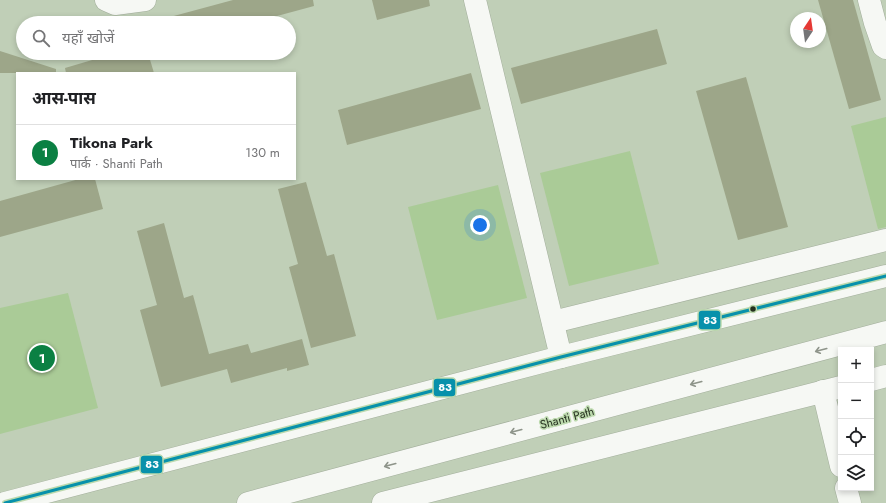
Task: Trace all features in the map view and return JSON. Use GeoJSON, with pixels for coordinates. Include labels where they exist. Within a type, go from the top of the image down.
{"type":"FeatureCollection","features":[{"type":"Feature","properties":{"kind":"main road"},"geometry":{"type":"LineString","coordinates":[[106,0],[115,4],[144,0]]}},
{"type":"Feature","properties":{"kind":"main road"},"geometry":{"type":"LineString","coordinates":[[475,0],[561,357]]}},
{"type":"Feature","properties":{"kind":"main road"},"geometry":{"type":"LineString","coordinates":[[869,0],[883,46],[886,48]]}},
{"type":"Feature","properties":{"kind":"main road"},"geometry":{"type":"LineString","coordinates":[[553,322],[886,240]]}},
{"type":"Feature","properties":{"kind":"main road"},"geometry":{"type":"LineString","coordinates":[[0,494],[15,501],[561,357],[886,276]]}},
{"type":"Feature","properties":{"kind":"main road","name":"Shanti Path"},"geometry":{"type":"LineString","coordinates":[[248,503],[886,332]]}},
{"type":"Feature","properties":{"kind":"main road"},"geometry":{"type":"LineString","coordinates":[[874,379],[886,376]]}},
{"type":"Feature","properties":{"kind":"main road"},"geometry":{"type":"LineString","coordinates":[[383,503],[832,389],[840,455]]}},
{"type":"Feature","properties":{"kind":"main road"},"geometry":{"type":"LineString","coordinates":[[847,491],[850,503]]}},
{"type":"Feature","properties":{"kind":"green space"},"geometry":{"type":"Polygon","coordinates":[[[886,117],[886,227],[878,229],[851,126],[886,117]]]}},
{"type":"Feature","properties":{"kind":"green space"},"geometry":{"type":"Polygon","coordinates":[[[630,151],[659,264],[569,286],[540,173],[630,151]]]}},
{"type":"Feature","properties":{"kind":"green space"},"geometry":{"type":"Polygon","coordinates":[[[498,185],[527,298],[437,320],[408,207],[498,185]]]}},
{"type":"Feature","properties":{"kind":"green space"},"geometry":{"type":"Polygon","coordinates":[[[68,293],[98,408],[0,434],[0,308],[68,293]]]}},
{"type":"Feature","properties":{"kind":"building"},"geometry":{"type":"Polygon","coordinates":[[[233,0],[313,0],[314,6],[277,16],[174,16],[233,0]]]}},
{"type":"Feature","properties":{"kind":"building"},"geometry":{"type":"Polygon","coordinates":[[[372,0],[429,0],[430,6],[377,20],[372,0]]]}},
{"type":"Feature","properties":{"kind":"building"},"geometry":{"type":"Polygon","coordinates":[[[818,0],[853,0],[881,100],[849,109],[826,28],[826,12],[821,12],[818,0]]]}},
{"type":"Feature","properties":{"kind":"building"},"geometry":{"type":"Polygon","coordinates":[[[657,29],[667,64],[521,104],[511,68],[657,29]]]}},
{"type":"Feature","properties":{"kind":"building"},"geometry":{"type":"Polygon","coordinates":[[[0,51],[16,56],[16,60],[28,60],[56,69],[56,72],[0,73],[0,51]]]}},
{"type":"Feature","properties":{"kind":"building"},"geometry":{"type":"Polygon","coordinates":[[[92,60],[150,60],[154,72],[66,72],[65,68],[92,60]]]}},
{"type":"Feature","properties":{"kind":"building"},"geometry":{"type":"Polygon","coordinates":[[[471,73],[481,109],[347,145],[338,110],[471,73]]]}},
{"type":"Feature","properties":{"kind":"building"},"geometry":{"type":"Polygon","coordinates":[[[746,77],[788,227],[738,240],[696,91],[746,77]]]}},
{"type":"Feature","properties":{"kind":"building"},"geometry":{"type":"Polygon","coordinates":[[[75,180],[95,180],[103,209],[0,237],[0,201],[75,180]]]}},
{"type":"Feature","properties":{"kind":"building"},"geometry":{"type":"Polygon","coordinates":[[[306,182],[327,256],[334,254],[356,336],[311,348],[289,267],[298,264],[278,189],[306,182]]]}},
{"type":"Feature","properties":{"kind":"building"},"geometry":{"type":"Polygon","coordinates":[[[164,223],[184,298],[193,295],[209,354],[248,344],[251,353],[302,339],[309,365],[287,371],[287,368],[231,383],[227,369],[161,387],[140,310],[157,305],[137,231],[164,223]]]}},
{"type":"Feature","properties":{"kind":"transit line","name":"83"},"geometry":{"type":"LineString","coordinates":[[5,503],[561,357],[886,276]]}},
{"type":"Feature","properties":{"kind":"place","name":"Tikona Park"},"geometry":{"type":"Point","coordinates":[42,358]}}]}
